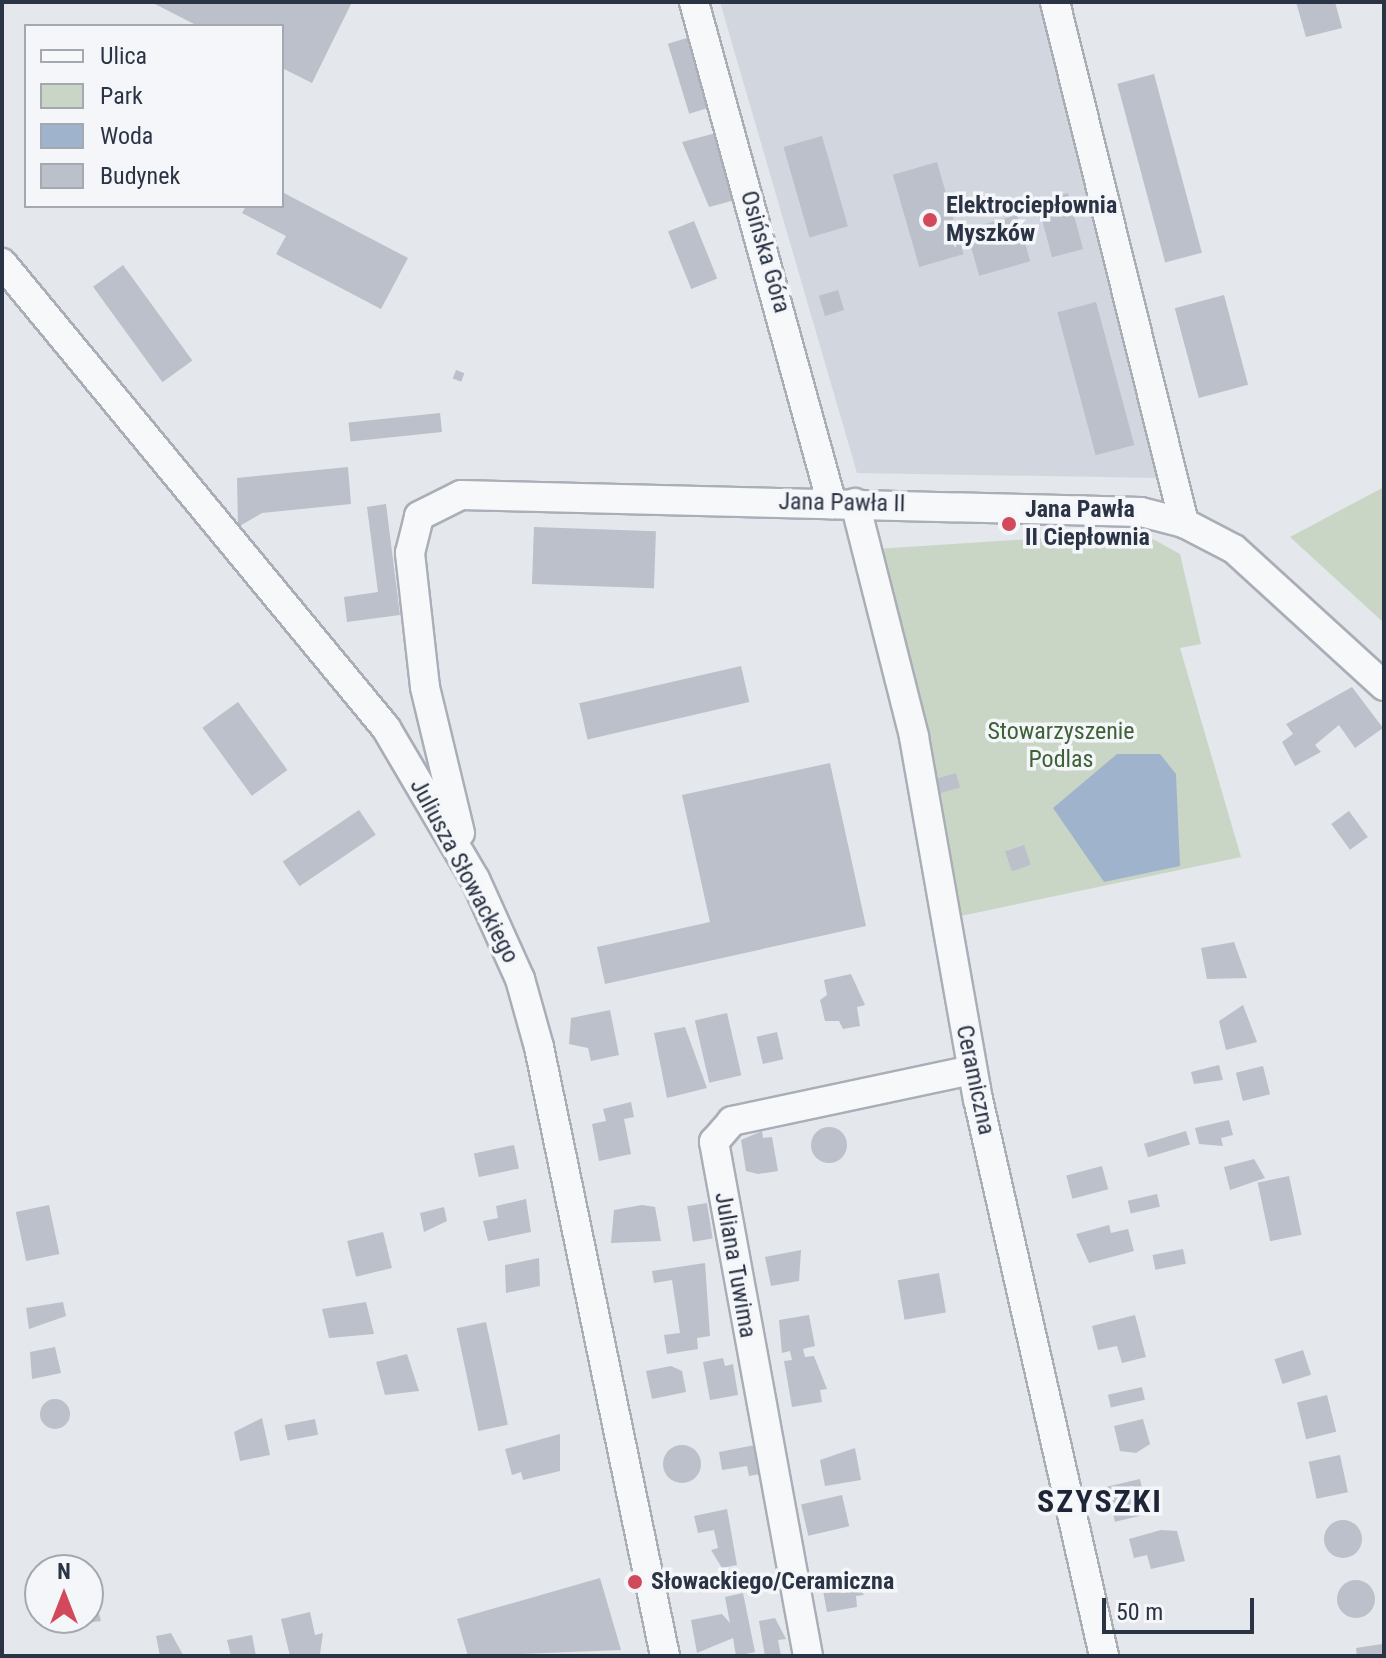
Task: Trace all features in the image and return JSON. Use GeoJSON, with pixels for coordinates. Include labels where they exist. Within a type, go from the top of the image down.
{"type":"FeatureCollection","features":[{"type":"Feature","properties":{"kind":"street","name":"Osińska Góra"},"geometry":{"type":"LineString","coordinates":[[694,2],[844,503]]}},
{"type":"Feature","properties":{"kind":"street"},"geometry":{"type":"LineString","coordinates":[[1055,2],[1184,523]]}},
{"type":"Feature","properties":{"kind":"street","name":"Juliusza Słowackiego"},"geometry":{"type":"LineString","coordinates":[[2,263],[386,728],[475,879],[520,979],[539,1047],[665,1656]]}},
{"type":"Feature","properties":{"kind":"street","name":"Jana Pawła II"},"geometry":{"type":"LineString","coordinates":[[475,879],[425,687],[411,536],[419,516],[445,499],[1104,508],[1184,523],[1234,549],[1384,686]]}},
{"type":"Feature","properties":{"kind":"street","name":"Ceramiczna"},"geometry":{"type":"LineString","coordinates":[[844,503],[914,737],[972,1070],[1104,1656]]}},
{"type":"Feature","properties":{"kind":"street"},"geometry":{"type":"LineString","coordinates":[[386,728],[413,717],[425,687]]}},
{"type":"Feature","properties":{"kind":"street","name":"Juliana Tuwima"},"geometry":{"type":"LineString","coordinates":[[808,1656],[714,1142],[732,1121],[972,1070]]}},
{"type":"Feature","properties":{"kind":"shaded area"},"geometry":{"type":"Polygon","coordinates":[[[720,2],[1042,2],[1162,478],[857,473],[720,2]]]}},
{"type":"Feature","properties":{"kind":"green space"},"geometry":{"type":"Polygon","coordinates":[[[1384,487],[1384,623],[1290,537],[1384,487]]]}},
{"type":"Feature","properties":{"kind":"green space","name":"Stowarzyszenie Podlas"},"geometry":{"type":"Polygon","coordinates":[[[1140,532],[1180,554],[1201,644],[1180,648],[1241,857],[951,918],[876,549],[1140,532]]]}},
{"type":"Feature","properties":{"kind":"water"},"geometry":{"type":"Polygon","coordinates":[[[1117,754],[1160,754],[1176,774],[1180,866],[1104,882],[1053,808],[1117,754]]]}},
{"type":"Feature","properties":{"kind":"building"},"geometry":{"type":"Polygon","coordinates":[[[151,2],[352,2],[312,83],[284,69],[284,24],[194,24],[151,2]]]}},
{"type":"Feature","properties":{"kind":"building"},"geometry":{"type":"Polygon","coordinates":[[[1296,2],[1335,2],[1342,28],[1306,37],[1296,2]]]}},
{"type":"Feature","properties":{"kind":"building"},"geometry":{"type":"Polygon","coordinates":[[[687,38],[708,108],[689,114],[668,44],[687,38]]]}},
{"type":"Feature","properties":{"kind":"building"},"geometry":{"type":"Polygon","coordinates":[[[1154,74],[1202,253],[1165,263],[1117,84],[1154,74]]]}},
{"type":"Feature","properties":{"kind":"building"},"geometry":{"type":"Polygon","coordinates":[[[716,133],[735,200],[709,207],[682,142],[716,133]]]}},
{"type":"Feature","properties":{"kind":"building"},"geometry":{"type":"Polygon","coordinates":[[[822,136],[848,226],[809,237],[784,147],[822,136]]]}},
{"type":"Feature","properties":{"kind":"building","name":"Elektrociepłownia Myszków"},"geometry":{"type":"Polygon","coordinates":[[[937,162],[963,254],[919,267],[893,175],[937,162]]]}},
{"type":"Feature","properties":{"kind":"building"},"geometry":{"type":"Polygon","coordinates":[[[284,193],[408,258],[381,309],[276,254],[286,236],[242,213],[245,208],[284,208],[284,193]]]}},
{"type":"Feature","properties":{"kind":"building"},"geometry":{"type":"Polygon","coordinates":[[[1068,193],[1083,249],[1052,257],[1037,201],[1068,193]]]}},
{"type":"Feature","properties":{"kind":"building"},"geometry":{"type":"Polygon","coordinates":[[[1017,215],[1030,261],[979,276],[966,230],[1017,215]]]}},
{"type":"Feature","properties":{"kind":"building"},"geometry":{"type":"Polygon","coordinates":[[[694,221],[717,278],[691,289],[668,231],[694,221]]]}},
{"type":"Feature","properties":{"kind":"building"},"geometry":{"type":"Polygon","coordinates":[[[123,265],[192,360],[162,382],[93,287],[123,265]]]}},
{"type":"Feature","properties":{"kind":"building"},"geometry":{"type":"Polygon","coordinates":[[[838,290],[844,310],[825,316],[819,296],[838,290]]]}},
{"type":"Feature","properties":{"kind":"building"},"geometry":{"type":"Polygon","coordinates":[[[1224,295],[1248,385],[1199,398],[1175,308],[1224,295]]]}},
{"type":"Feature","properties":{"kind":"building"},"geometry":{"type":"Polygon","coordinates":[[[1096,302],[1134,445],[1096,455],[1057,312],[1096,302]]]}},
{"type":"Feature","properties":{"kind":"building"},"geometry":{"type":"Polygon","coordinates":[[[456,370],[464,373],[461,382],[453,378],[456,370]]]}},
{"type":"Feature","properties":{"kind":"building"},"geometry":{"type":"Polygon","coordinates":[[[440,413],[442,432],[350,442],[349,423],[440,413]]]}},
{"type":"Feature","properties":{"kind":"building"},"geometry":{"type":"Polygon","coordinates":[[[348,467],[351,504],[262,513],[238,527],[237,478],[348,467]]]}},
{"type":"Feature","properties":{"kind":"building"},"geometry":{"type":"Polygon","coordinates":[[[386,504],[400,615],[347,622],[344,597],[378,592],[367,507],[386,504]]]}},
{"type":"Feature","properties":{"kind":"building"},"geometry":{"type":"Polygon","coordinates":[[[534,527],[656,531],[654,588],[532,584],[534,527]]]}},
{"type":"Feature","properties":{"kind":"building"},"geometry":{"type":"Polygon","coordinates":[[[741,666],[749,702],[588,739],[579,703],[741,666]]]}},
{"type":"Feature","properties":{"kind":"building"},"geometry":{"type":"Polygon","coordinates":[[[1352,687],[1383,728],[1355,748],[1339,725],[1315,745],[1321,752],[1295,766],[1282,742],[1293,734],[1286,724],[1352,687]]]}},
{"type":"Feature","properties":{"kind":"building"},"geometry":{"type":"Polygon","coordinates":[[[238,702],[287,770],[252,796],[202,728],[238,702]]]}},
{"type":"Feature","properties":{"kind":"building"},"geometry":{"type":"Polygon","coordinates":[[[830,763],[866,926],[605,984],[597,947],[710,922],[682,795],[830,763]]]}},
{"type":"Feature","properties":{"kind":"building"},"geometry":{"type":"Polygon","coordinates":[[[956,773],[960,787],[936,794],[932,780],[956,773]]]}},
{"type":"Feature","properties":{"kind":"building"},"geometry":{"type":"Polygon","coordinates":[[[359,810],[376,835],[300,886],[283,861],[359,810]]]}},
{"type":"Feature","properties":{"kind":"building"},"geometry":{"type":"Polygon","coordinates":[[[1349,811],[1368,837],[1350,850],[1331,824],[1349,811]]]}},
{"type":"Feature","properties":{"kind":"building"},"geometry":{"type":"Polygon","coordinates":[[[1024,845],[1031,865],[1012,871],[1005,852],[1024,845]]]}},
{"type":"Feature","properties":{"kind":"building"},"geometry":{"type":"Polygon","coordinates":[[[1234,942],[1247,978],[1207,979],[1201,948],[1234,942]]]}},
{"type":"Feature","properties":{"kind":"building"},"geometry":{"type":"Polygon","coordinates":[[[851,974],[865,1005],[857,1007],[860,1026],[843,1029],[839,1021],[825,1021],[820,1000],[827,995],[824,980],[851,974]]]}},
{"type":"Feature","properties":{"kind":"building"},"geometry":{"type":"Polygon","coordinates":[[[1243,1005],[1257,1042],[1226,1050],[1219,1021],[1243,1005]]]}},
{"type":"Feature","properties":{"kind":"building"},"geometry":{"type":"Polygon","coordinates":[[[610,1010],[619,1055],[591,1061],[588,1048],[569,1044],[571,1018],[610,1010]]]}},
{"type":"Feature","properties":{"kind":"building"},"geometry":{"type":"Polygon","coordinates":[[[727,1013],[741,1075],[709,1083],[695,1020],[727,1013]]]}},
{"type":"Feature","properties":{"kind":"building"},"geometry":{"type":"Polygon","coordinates":[[[685,1027],[707,1088],[667,1098],[654,1033],[685,1027]]]}},
{"type":"Feature","properties":{"kind":"building"},"geometry":{"type":"Polygon","coordinates":[[[777,1032],[783,1059],[763,1064],[757,1037],[777,1032]]]}},
{"type":"Feature","properties":{"kind":"building"},"geometry":{"type":"Polygon","coordinates":[[[1219,1065],[1223,1080],[1194,1084],[1191,1072],[1219,1065]]]}},
{"type":"Feature","properties":{"kind":"building"},"geometry":{"type":"Polygon","coordinates":[[[1263,1066],[1270,1094],[1243,1101],[1236,1073],[1263,1066]]]}},
{"type":"Feature","properties":{"kind":"building"},"geometry":{"type":"Polygon","coordinates":[[[631,1102],[634,1117],[624,1119],[631,1154],[599,1161],[592,1124],[606,1121],[603,1109],[631,1102]]]}},
{"type":"Feature","properties":{"kind":"building"},"geometry":{"type":"Polygon","coordinates":[[[1229,1120],[1233,1135],[1221,1138],[1223,1146],[1199,1144],[1195,1128],[1229,1120]]]}},
{"type":"Feature","properties":{"kind":"building"},"geometry":{"type":"Polygon","coordinates":[[[829,1127],[842,1132],[847,1145],[842,1158],[829,1163],[816,1158],[811,1145],[816,1132],[829,1127]]]}},
{"type":"Feature","properties":{"kind":"building"},"geometry":{"type":"Polygon","coordinates":[[[762,1131],[763,1138],[772,1137],[778,1171],[758,1174],[746,1171],[741,1140],[762,1131]]]}},
{"type":"Feature","properties":{"kind":"building"},"geometry":{"type":"Polygon","coordinates":[[[1186,1131],[1190,1144],[1148,1157],[1144,1144],[1186,1131]]]}},
{"type":"Feature","properties":{"kind":"building"},"geometry":{"type":"Polygon","coordinates":[[[514,1145],[519,1168],[479,1177],[474,1154],[514,1145]]]}},
{"type":"Feature","properties":{"kind":"building"},"geometry":{"type":"Polygon","coordinates":[[[1254,1159],[1265,1178],[1230,1190],[1224,1167],[1254,1159]]]}},
{"type":"Feature","properties":{"kind":"building"},"geometry":{"type":"Polygon","coordinates":[[[1102,1166],[1108,1189],[1072,1199],[1066,1176],[1102,1166]]]}},
{"type":"Feature","properties":{"kind":"building"},"geometry":{"type":"Polygon","coordinates":[[[1289,1176],[1301,1235],[1270,1241],[1258,1183],[1289,1176]]]}},
{"type":"Feature","properties":{"kind":"building"},"geometry":{"type":"Polygon","coordinates":[[[1157,1194],[1160,1207],[1131,1213],[1128,1201],[1157,1194]]]}},
{"type":"Feature","properties":{"kind":"building"},"geometry":{"type":"Polygon","coordinates":[[[526,1199],[531,1232],[488,1241],[483,1221],[498,1218],[496,1206],[526,1199]]]}},
{"type":"Feature","properties":{"kind":"building"},"geometry":{"type":"Polygon","coordinates":[[[707,1203],[713,1239],[693,1242],[687,1206],[707,1203]]]}},
{"type":"Feature","properties":{"kind":"building"},"geometry":{"type":"Polygon","coordinates":[[[49,1205],[59,1254],[26,1261],[16,1212],[49,1205]]]}},
{"type":"Feature","properties":{"kind":"building"},"geometry":{"type":"Polygon","coordinates":[[[642,1205],[655,1207],[661,1241],[611,1243],[614,1210],[642,1205]]]}},
{"type":"Feature","properties":{"kind":"building"},"geometry":{"type":"Polygon","coordinates":[[[444,1207],[447,1221],[424,1232],[420,1213],[444,1207]]]}},
{"type":"Feature","properties":{"kind":"building"},"geometry":{"type":"Polygon","coordinates":[[[1109,1225],[1111,1233],[1128,1229],[1134,1251],[1089,1263],[1076,1234],[1109,1225]]]}},
{"type":"Feature","properties":{"kind":"building"},"geometry":{"type":"Polygon","coordinates":[[[383,1232],[392,1268],[356,1277],[347,1241],[383,1232]]]}},
{"type":"Feature","properties":{"kind":"building"},"geometry":{"type":"Polygon","coordinates":[[[1183,1249],[1186,1264],[1155,1270],[1153,1255],[1183,1249]]]}},
{"type":"Feature","properties":{"kind":"building"},"geometry":{"type":"Polygon","coordinates":[[[801,1250],[799,1281],[771,1286],[765,1257],[801,1250]]]}},
{"type":"Feature","properties":{"kind":"building"},"geometry":{"type":"Polygon","coordinates":[[[539,1258],[540,1286],[506,1293],[505,1265],[539,1258]]]}},
{"type":"Feature","properties":{"kind":"building"},"geometry":{"type":"Polygon","coordinates":[[[705,1263],[710,1336],[697,1338],[698,1349],[667,1354],[664,1335],[680,1333],[672,1280],[654,1283],[652,1271],[705,1263]]]}},
{"type":"Feature","properties":{"kind":"building"},"geometry":{"type":"Polygon","coordinates":[[[939,1273],[946,1312],[905,1320],[898,1280],[939,1273]]]}},
{"type":"Feature","properties":{"kind":"building"},"geometry":{"type":"Polygon","coordinates":[[[63,1302],[66,1316],[29,1329],[26,1308],[63,1302]]]}},
{"type":"Feature","properties":{"kind":"building"},"geometry":{"type":"Polygon","coordinates":[[[366,1302],[374,1334],[329,1338],[322,1309],[366,1302]]]}},
{"type":"Feature","properties":{"kind":"building"},"geometry":{"type":"Polygon","coordinates":[[[809,1315],[815,1346],[803,1349],[805,1357],[814,1356],[827,1389],[820,1390],[822,1402],[792,1407],[784,1361],[792,1360],[790,1351],[782,1353],[779,1320],[809,1315]]]}},
{"type":"Feature","properties":{"kind":"building"},"geometry":{"type":"Polygon","coordinates":[[[1135,1315],[1146,1357],[1122,1363],[1117,1346],[1098,1350],[1092,1326],[1135,1315]]]}},
{"type":"Feature","properties":{"kind":"building"},"geometry":{"type":"Polygon","coordinates":[[[486,1322],[508,1425],[478,1431],[457,1328],[486,1322]]]}},
{"type":"Feature","properties":{"kind":"building"},"geometry":{"type":"Polygon","coordinates":[[[55,1347],[61,1373],[32,1379],[30,1352],[55,1347]]]}},
{"type":"Feature","properties":{"kind":"building"},"geometry":{"type":"Polygon","coordinates":[[[1303,1350],[1311,1375],[1283,1384],[1274,1359],[1303,1350]]]}},
{"type":"Feature","properties":{"kind":"building"},"geometry":{"type":"Polygon","coordinates":[[[407,1354],[419,1391],[385,1395],[376,1362],[407,1354]]]}},
{"type":"Feature","properties":{"kind":"building"},"geometry":{"type":"Polygon","coordinates":[[[723,1358],[725,1366],[733,1364],[738,1395],[710,1400],[703,1362],[723,1358]]]}},
{"type":"Feature","properties":{"kind":"building"},"geometry":{"type":"Polygon","coordinates":[[[671,1366],[682,1371],[686,1392],[652,1399],[646,1371],[671,1366]]]}},
{"type":"Feature","properties":{"kind":"building"},"geometry":{"type":"Polygon","coordinates":[[[1142,1387],[1145,1400],[1111,1408],[1108,1395],[1142,1387]]]}},
{"type":"Feature","properties":{"kind":"building"},"geometry":{"type":"Polygon","coordinates":[[[1327,1395],[1336,1432],[1306,1439],[1297,1402],[1327,1395]]]}},
{"type":"Feature","properties":{"kind":"building"},"geometry":{"type":"Polygon","coordinates":[[[55,1399],[66,1403],[70,1414],[66,1425],[55,1429],[44,1425],[40,1414],[44,1403],[55,1399]]]}},
{"type":"Feature","properties":{"kind":"building"},"geometry":{"type":"Polygon","coordinates":[[[262,1418],[270,1455],[240,1461],[234,1432],[262,1418]]]}},
{"type":"Feature","properties":{"kind":"building"},"geometry":{"type":"Polygon","coordinates":[[[315,1419],[318,1435],[288,1441],[285,1425],[315,1419]]]}},
{"type":"Feature","properties":{"kind":"building"},"geometry":{"type":"Polygon","coordinates":[[[1143,1419],[1150,1444],[1136,1453],[1120,1451],[1114,1426],[1143,1419]]]}},
{"type":"Feature","properties":{"kind":"building"},"geometry":{"type":"Polygon","coordinates":[[[560,1434],[560,1471],[523,1480],[521,1472],[512,1475],[505,1449],[560,1434]]]}},
{"type":"Feature","properties":{"kind":"building"},"geometry":{"type":"Polygon","coordinates":[[[682,1445],[695,1451],[701,1464],[695,1477],[682,1483],[669,1477],[663,1464],[669,1451],[682,1445]]]}},
{"type":"Feature","properties":{"kind":"building"},"geometry":{"type":"Polygon","coordinates":[[[755,1445],[760,1474],[749,1476],[747,1466],[722,1470],[719,1452],[755,1445]]]}},
{"type":"Feature","properties":{"kind":"building"},"geometry":{"type":"Polygon","coordinates":[[[855,1448],[861,1480],[825,1486],[820,1460],[855,1448]]]}},
{"type":"Feature","properties":{"kind":"building"},"geometry":{"type":"Polygon","coordinates":[[[1340,1455],[1348,1492],[1317,1499],[1309,1462],[1340,1455]]]}},
{"type":"Feature","properties":{"kind":"building"},"geometry":{"type":"Polygon","coordinates":[[[1140,1479],[1148,1514],[1115,1522],[1107,1487],[1140,1479]]]}},
{"type":"Feature","properties":{"kind":"building"},"geometry":{"type":"Polygon","coordinates":[[[842,1495],[849,1526],[808,1536],[801,1504],[842,1495]]]}},
{"type":"Feature","properties":{"kind":"building"},"geometry":{"type":"Polygon","coordinates":[[[727,1509],[737,1565],[722,1568],[711,1550],[718,1548],[714,1530],[698,1533],[694,1516],[727,1509]]]}},
{"type":"Feature","properties":{"kind":"building"},"geometry":{"type":"Polygon","coordinates":[[[1343,1520],[1356,1526],[1362,1539],[1356,1552],[1343,1558],[1330,1552],[1324,1539],[1330,1526],[1343,1520]]]}},
{"type":"Feature","properties":{"kind":"building"},"geometry":{"type":"Polygon","coordinates":[[[1161,1530],[1177,1531],[1185,1561],[1151,1569],[1147,1555],[1134,1558],[1129,1539],[1161,1530]]]}},
{"type":"Feature","properties":{"kind":"building"},"geometry":{"type":"Polygon","coordinates":[[[600,1578],[621,1650],[468,1656],[457,1619],[600,1578]]]}},
{"type":"Feature","properties":{"kind":"building"},"geometry":{"type":"Polygon","coordinates":[[[853,1579],[864,1595],[856,1596],[857,1607],[827,1612],[822,1585],[853,1579]]]}},
{"type":"Feature","properties":{"kind":"building"},"geometry":{"type":"Polygon","coordinates":[[[1356,1580],[1369,1586],[1375,1599],[1369,1612],[1356,1618],[1343,1612],[1337,1599],[1343,1586],[1356,1580]]]}},
{"type":"Feature","properties":{"kind":"building"},"geometry":{"type":"Polygon","coordinates":[[[743,1593],[755,1652],[736,1656],[733,1638],[697,1653],[691,1620],[722,1614],[730,1623],[725,1597],[743,1593]]]}},
{"type":"Feature","properties":{"kind":"building"},"geometry":{"type":"Polygon","coordinates":[[[310,1612],[315,1635],[323,1633],[320,1654],[290,1656],[281,1619],[310,1612]]]}},
{"type":"Feature","properties":{"kind":"building"},"geometry":{"type":"Polygon","coordinates":[[[775,1618],[786,1639],[778,1640],[781,1656],[765,1656],[759,1621],[775,1618]]]}},
{"type":"Feature","properties":{"kind":"building"},"geometry":{"type":"Polygon","coordinates":[[[171,1633],[183,1655],[160,1656],[156,1636],[171,1633]]]}},
{"type":"Feature","properties":{"kind":"building"},"geometry":{"type":"Polygon","coordinates":[[[252,1635],[256,1656],[231,1656],[227,1640],[252,1635]]]}},
{"type":"Feature","properties":{"kind":"building"},"geometry":{"type":"Polygon","coordinates":[[[1382,1644],[1384,1656],[1357,1656],[1356,1648],[1382,1644]]]}},
{"type":"Feature","properties":{"kind":"place","name":"Elektrociepłownia Myszków"},"geometry":{"type":"Point","coordinates":[930,220]}},
{"type":"Feature","properties":{"kind":"place","name":"Jana Pawła II Ciepłownia"},"geometry":{"type":"Point","coordinates":[1009,524]}},
{"type":"Feature","properties":{"kind":"place","name":"Słowackiego/Ceramiczna"},"geometry":{"type":"Point","coordinates":[635,1582]}},
{"type":"Feature","properties":{"kind":"district","name":"SZYSZKI"},"geometry":{"type":"Point","coordinates":[1100,1501]}}]}
